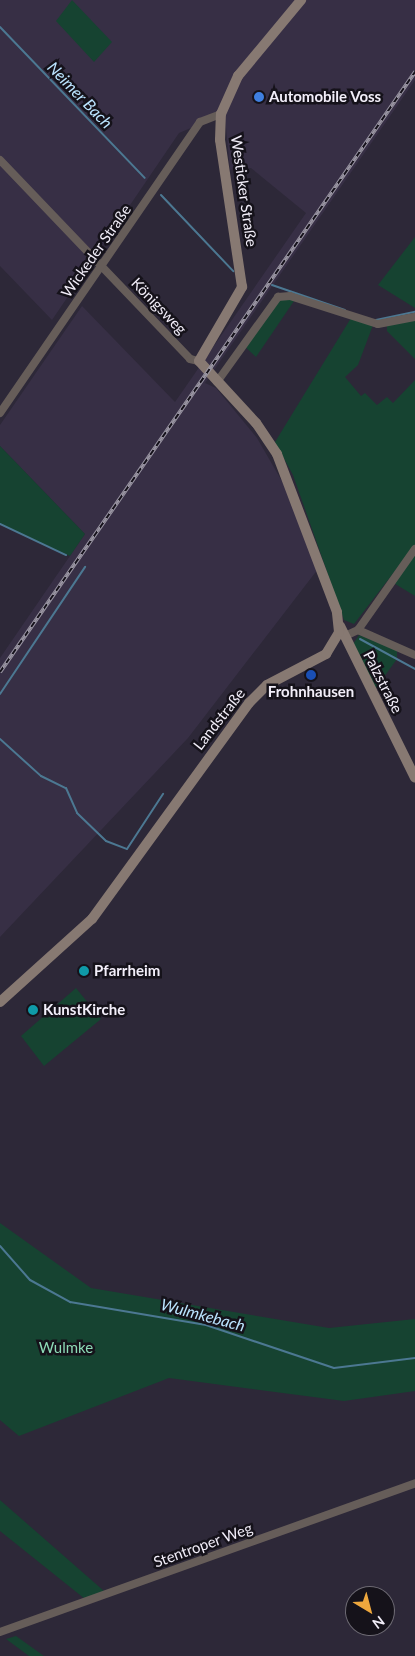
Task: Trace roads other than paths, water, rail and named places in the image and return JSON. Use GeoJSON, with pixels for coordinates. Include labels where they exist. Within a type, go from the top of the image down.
{"type":"FeatureCollection","features":[{"type":"Feature","properties":{"kind":"main road","name":"Westicker Straße"},"geometry":{"type":"LineString","coordinates":[[202,365],[242,287],[220,140],[221,114],[238,76],[301,0]]}},
{"type":"Feature","properties":{"kind":"main road"},"geometry":{"type":"LineString","coordinates":[[202,365],[256,423],[282,462],[340,626],[330,650],[354,656]]}},
{"type":"Feature","properties":{"kind":"main road","name":"Palzstraße"},"geometry":{"type":"LineString","coordinates":[[340,626],[415,778]]}},
{"type":"Feature","properties":{"kind":"main road","name":"Landstraße"},"geometry":{"type":"LineString","coordinates":[[0,1002],[92,919],[249,703],[267,685],[330,650]]}},
{"type":"Feature","properties":{"kind":"street","name":"Wickeder Straße"},"geometry":{"type":"LineString","coordinates":[[0,413],[200,122],[221,114]]}},
{"type":"Feature","properties":{"kind":"street","name":"Königsweg"},"geometry":{"type":"LineString","coordinates":[[0,160],[190,359],[202,365]]}},
{"type":"Feature","properties":{"kind":"street"},"geometry":{"type":"LineString","coordinates":[[217,382],[278,297],[290,296],[378,324],[415,317]]}},
{"type":"Feature","properties":{"kind":"street"},"geometry":{"type":"LineString","coordinates":[[345,636],[358,630],[415,549]]}},
{"type":"Feature","properties":{"kind":"street"},"geometry":{"type":"LineString","coordinates":[[358,630],[415,655]]}},
{"type":"Feature","properties":{"kind":"street","name":"Stentroper Weg"},"geometry":{"type":"LineString","coordinates":[[0,1632],[415,1483]]}},
{"type":"Feature","properties":{"kind":"waterway","name":"Neimer Bach"},"geometry":{"type":"LineString","coordinates":[[0,27],[145,178]]}},
{"type":"Feature","properties":{"kind":"waterway","name":"Neimer Bach"},"geometry":{"type":"LineString","coordinates":[[161,195],[233,271]]}},
{"type":"Feature","properties":{"kind":"waterway","name":"Neimer Bach"},"geometry":{"type":"LineString","coordinates":[[272,285],[345,310]]}},
{"type":"Feature","properties":{"kind":"waterway","name":"Neimer Bach"},"geometry":{"type":"LineString","coordinates":[[376,320],[415,312]]}},
{"type":"Feature","properties":{"kind":"waterway"},"geometry":{"type":"LineString","coordinates":[[0,524],[66,555]]}},
{"type":"Feature","properties":{"kind":"waterway"},"geometry":{"type":"LineString","coordinates":[[0,694],[85,567]]}},
{"type":"Feature","properties":{"kind":"waterway"},"geometry":{"type":"LineString","coordinates":[[360,639],[415,669]]}},
{"type":"Feature","properties":{"kind":"waterway"},"geometry":{"type":"LineString","coordinates":[[0,739],[41,776],[66,788],[77,813],[106,841],[127,849],[163,794]]}},
{"type":"Feature","properties":{"kind":"waterway","name":"Wulmkebach"},"geometry":{"type":"LineString","coordinates":[[0,1246],[30,1280],[70,1302],[206,1325],[334,1368],[415,1358]]}},
{"type":"Feature","properties":{"kind":"railway"},"geometry":{"type":"LineString","coordinates":[[0,672],[415,72]]}},
{"type":"Feature","properties":{"kind":"place","name":"Automobile Voss"},"geometry":{"type":"Point","coordinates":[259,97]}},
{"type":"Feature","properties":{"kind":"place","name":"Frohnhausen"},"geometry":{"type":"Point","coordinates":[311,675]}},
{"type":"Feature","properties":{"kind":"place","name":"Pfarrheim"},"geometry":{"type":"Point","coordinates":[84,971]}},
{"type":"Feature","properties":{"kind":"place","name":"KunstKirche"},"geometry":{"type":"Point","coordinates":[33,1010]}},
{"type":"Feature","properties":{"kind":"park label","name":"Wulmke"},"geometry":{"type":"Point","coordinates":[66,1348]}}]}
